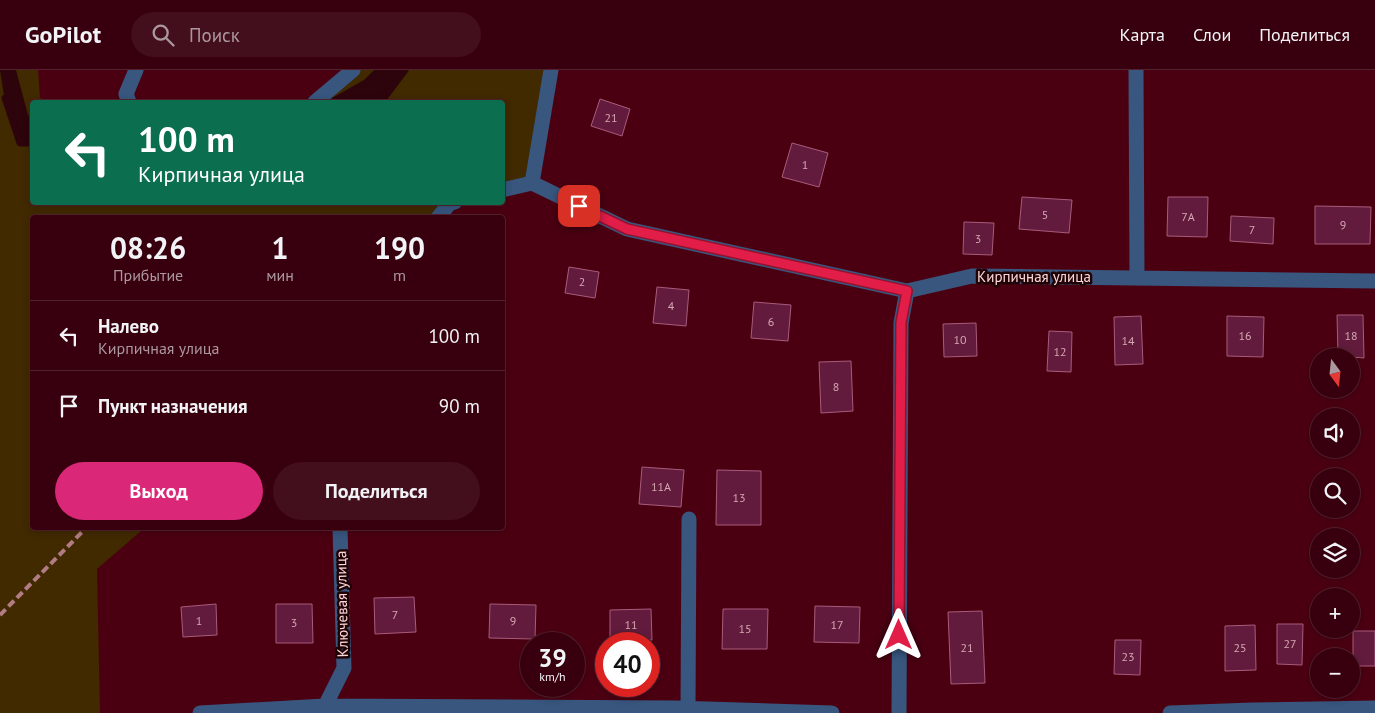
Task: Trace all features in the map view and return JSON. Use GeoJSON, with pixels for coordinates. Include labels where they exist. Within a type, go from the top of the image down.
{"type":"FeatureCollection","features":[{"type":"Feature","properties":{"kind":"street"},"geometry":{"type":"LineString","coordinates":[[128,100],[126,94],[136,70]]}},
{"type":"Feature","properties":{"kind":"street"},"geometry":{"type":"LineString","coordinates":[[317,100],[353,70]]}},
{"type":"Feature","properties":{"kind":"street"},"geometry":{"type":"LineString","coordinates":[[505,189],[532,183],[551,70]]}},
{"type":"Feature","properties":{"kind":"street"},"geometry":{"type":"LineString","coordinates":[[1136,70],[1137,278]]}},
{"type":"Feature","properties":{"kind":"street","name":"Кирпичная улица"},"geometry":{"type":"LineString","coordinates":[[532,183],[627,229],[907,291],[972,276],[1375,281]]}},
{"type":"Feature","properties":{"kind":"street"},"geometry":{"type":"LineString","coordinates":[[440,215],[448,205]]}},
{"type":"Feature","properties":{"kind":"street"},"geometry":{"type":"LineString","coordinates":[[899,713],[901,323],[907,291]]}},
{"type":"Feature","properties":{"kind":"street"},"geometry":{"type":"LineString","coordinates":[[688,709],[689,519]]}},
{"type":"Feature","properties":{"kind":"street","name":"Ключевая улица"},"geometry":{"type":"LineString","coordinates":[[325,706],[344,668],[340,530]]}},
{"type":"Feature","properties":{"kind":"street"},"geometry":{"type":"LineString","coordinates":[[200,713],[325,706],[688,709],[832,713]]}},
{"type":"Feature","properties":{"kind":"street"},"geometry":{"type":"LineString","coordinates":[[1170,713],[1261,709],[1375,708]]}},
{"type":"Feature","properties":{"kind":"shaded area"},"geometry":{"type":"Polygon","coordinates":[[[0,70],[38,70],[40,98],[47,100],[30,100],[30,205],[453,205],[441,215],[30,215],[30,530],[158,530],[141,531],[97,569],[100,713],[0,713],[0,70]]]}},
{"type":"Feature","properties":{"kind":"shaded area"},"geometry":{"type":"Polygon","coordinates":[[[0,70],[16,70],[30,116],[30,143],[20,143],[5,102],[0,70]]]}},
{"type":"Feature","properties":{"kind":"shaded area"},"geometry":{"type":"Polygon","coordinates":[[[353,70],[551,70],[532,183],[505,190],[505,100],[317,100],[353,70]]]}},
{"type":"Feature","properties":{"kind":"shaded area"},"geometry":{"type":"Polygon","coordinates":[[[374,70],[405,70],[382,100],[329,100],[364,80],[374,70]]]}},
{"type":"Feature","properties":{"kind":"building"},"geometry":{"type":"Polygon","coordinates":[[[600,99],[630,109],[622,136],[591,126],[600,99]]]}},
{"type":"Feature","properties":{"kind":"building"},"geometry":{"type":"Polygon","coordinates":[[[792,143],[828,153],[819,187],[782,177],[792,143]]]}},
{"type":"Feature","properties":{"kind":"building"},"geometry":{"type":"Polygon","coordinates":[[[1022,197],[1072,200],[1069,233],[1019,229],[1022,197]]]}},
{"type":"Feature","properties":{"kind":"building"},"geometry":{"type":"Polygon","coordinates":[[[1168,197],[1208,197],[1207,237],[1167,236],[1168,197]]]}},
{"type":"Feature","properties":{"kind":"building"},"geometry":{"type":"Polygon","coordinates":[[[1315,206],[1371,207],[1370,244],[1315,244],[1315,206]]]}},
{"type":"Feature","properties":{"kind":"building"},"geometry":{"type":"Polygon","coordinates":[[[1231,216],[1274,218],[1273,244],[1230,241],[1231,216]]]}},
{"type":"Feature","properties":{"kind":"building"},"geometry":{"type":"Polygon","coordinates":[[[964,222],[994,223],[992,255],[963,254],[964,222]]]}},
{"type":"Feature","properties":{"kind":"building"},"geometry":{"type":"Polygon","coordinates":[[[569,267],[599,272],[595,298],[565,293],[569,267]]]}},
{"type":"Feature","properties":{"kind":"building"},"geometry":{"type":"Polygon","coordinates":[[[657,287],[689,290],[686,326],[653,323],[657,287]]]}},
{"type":"Feature","properties":{"kind":"building"},"geometry":{"type":"Polygon","coordinates":[[[754,302],[791,305],[788,341],[751,338],[754,302]]]}},
{"type":"Feature","properties":{"kind":"building"},"geometry":{"type":"Polygon","coordinates":[[[1337,315],[1363,315],[1364,358],[1360,358],[1360,348],[1338,348],[1337,315]]]}},
{"type":"Feature","properties":{"kind":"building"},"geometry":{"type":"Polygon","coordinates":[[[1141,316],[1143,364],[1115,365],[1114,317],[1141,316]]]}},
{"type":"Feature","properties":{"kind":"building"},"geometry":{"type":"Polygon","coordinates":[[[1227,316],[1264,317],[1263,357],[1227,356],[1227,316]]]}},
{"type":"Feature","properties":{"kind":"building"},"geometry":{"type":"Polygon","coordinates":[[[976,323],[977,356],[944,357],[943,324],[976,323]]]}},
{"type":"Feature","properties":{"kind":"building"},"geometry":{"type":"Polygon","coordinates":[[[1049,331],[1072,332],[1071,372],[1047,371],[1049,331]]]}},
{"type":"Feature","properties":{"kind":"building"},"geometry":{"type":"Polygon","coordinates":[[[851,361],[853,411],[821,413],[819,362],[851,361]]]}},
{"type":"Feature","properties":{"kind":"building"},"geometry":{"type":"Polygon","coordinates":[[[642,467],[684,470],[681,507],[639,504],[642,467]]]}},
{"type":"Feature","properties":{"kind":"building"},"geometry":{"type":"Polygon","coordinates":[[[717,470],[761,471],[761,525],[716,525],[717,470]]]}},
{"type":"Feature","properties":{"kind":"building"},"geometry":{"type":"Polygon","coordinates":[[[414,597],[416,632],[375,634],[374,598],[414,597]]]}},
{"type":"Feature","properties":{"kind":"building"},"geometry":{"type":"Polygon","coordinates":[[[216,604],[217,635],[183,637],[181,607],[216,604]]]}},
{"type":"Feature","properties":{"kind":"building"},"geometry":{"type":"Polygon","coordinates":[[[276,604],[312,604],[313,643],[276,643],[276,604]]]}},
{"type":"Feature","properties":{"kind":"building"},"geometry":{"type":"Polygon","coordinates":[[[490,604],[536,605],[535,632],[520,632],[520,639],[489,638],[490,604]]]}},
{"type":"Feature","properties":{"kind":"building"},"geometry":{"type":"Polygon","coordinates":[[[815,606],[860,607],[859,643],[814,642],[815,606]]]}},
{"type":"Feature","properties":{"kind":"building"},"geometry":{"type":"Polygon","coordinates":[[[651,609],[652,632],[610,632],[610,610],[651,609]]]}},
{"type":"Feature","properties":{"kind":"building"},"geometry":{"type":"Polygon","coordinates":[[[723,609],[768,609],[767,649],[722,649],[723,609]]]}},
{"type":"Feature","properties":{"kind":"building"},"geometry":{"type":"Polygon","coordinates":[[[982,611],[985,683],[951,684],[948,612],[982,611]]]}},
{"type":"Feature","properties":{"kind":"building"},"geometry":{"type":"Polygon","coordinates":[[[1277,624],[1303,624],[1302,665],[1277,664],[1277,624]]]}},
{"type":"Feature","properties":{"kind":"building"},"geometry":{"type":"Polygon","coordinates":[[[1255,625],[1256,670],[1225,671],[1225,626],[1255,625]]]}},
{"type":"Feature","properties":{"kind":"building"},"geometry":{"type":"Polygon","coordinates":[[[1360,631],[1375,631],[1375,666],[1360,666],[1360,648],[1353,648],[1353,638],[1360,638],[1360,631]]]}},
{"type":"Feature","properties":{"kind":"building"},"geometry":{"type":"Polygon","coordinates":[[[1115,640],[1141,640],[1140,675],[1114,674],[1115,640]]]}},
{"type":"Feature","properties":{"kind":"waterway"},"geometry":{"type":"LineString","coordinates":[[382,100],[405,70]]}},
{"type":"Feature","properties":{"kind":"waterway"},"geometry":{"type":"LineString","coordinates":[[5,98],[20,143],[30,143]]}},
{"type":"Feature","properties":{"kind":"railway"},"geometry":{"type":"LineString","coordinates":[[0,615],[84,530]]}},
{"type":"Feature","properties":{"kind":"route"},"geometry":{"type":"LineString","coordinates":[[579,206],[627,229],[907,291],[901,323],[899,635]]}}]}
